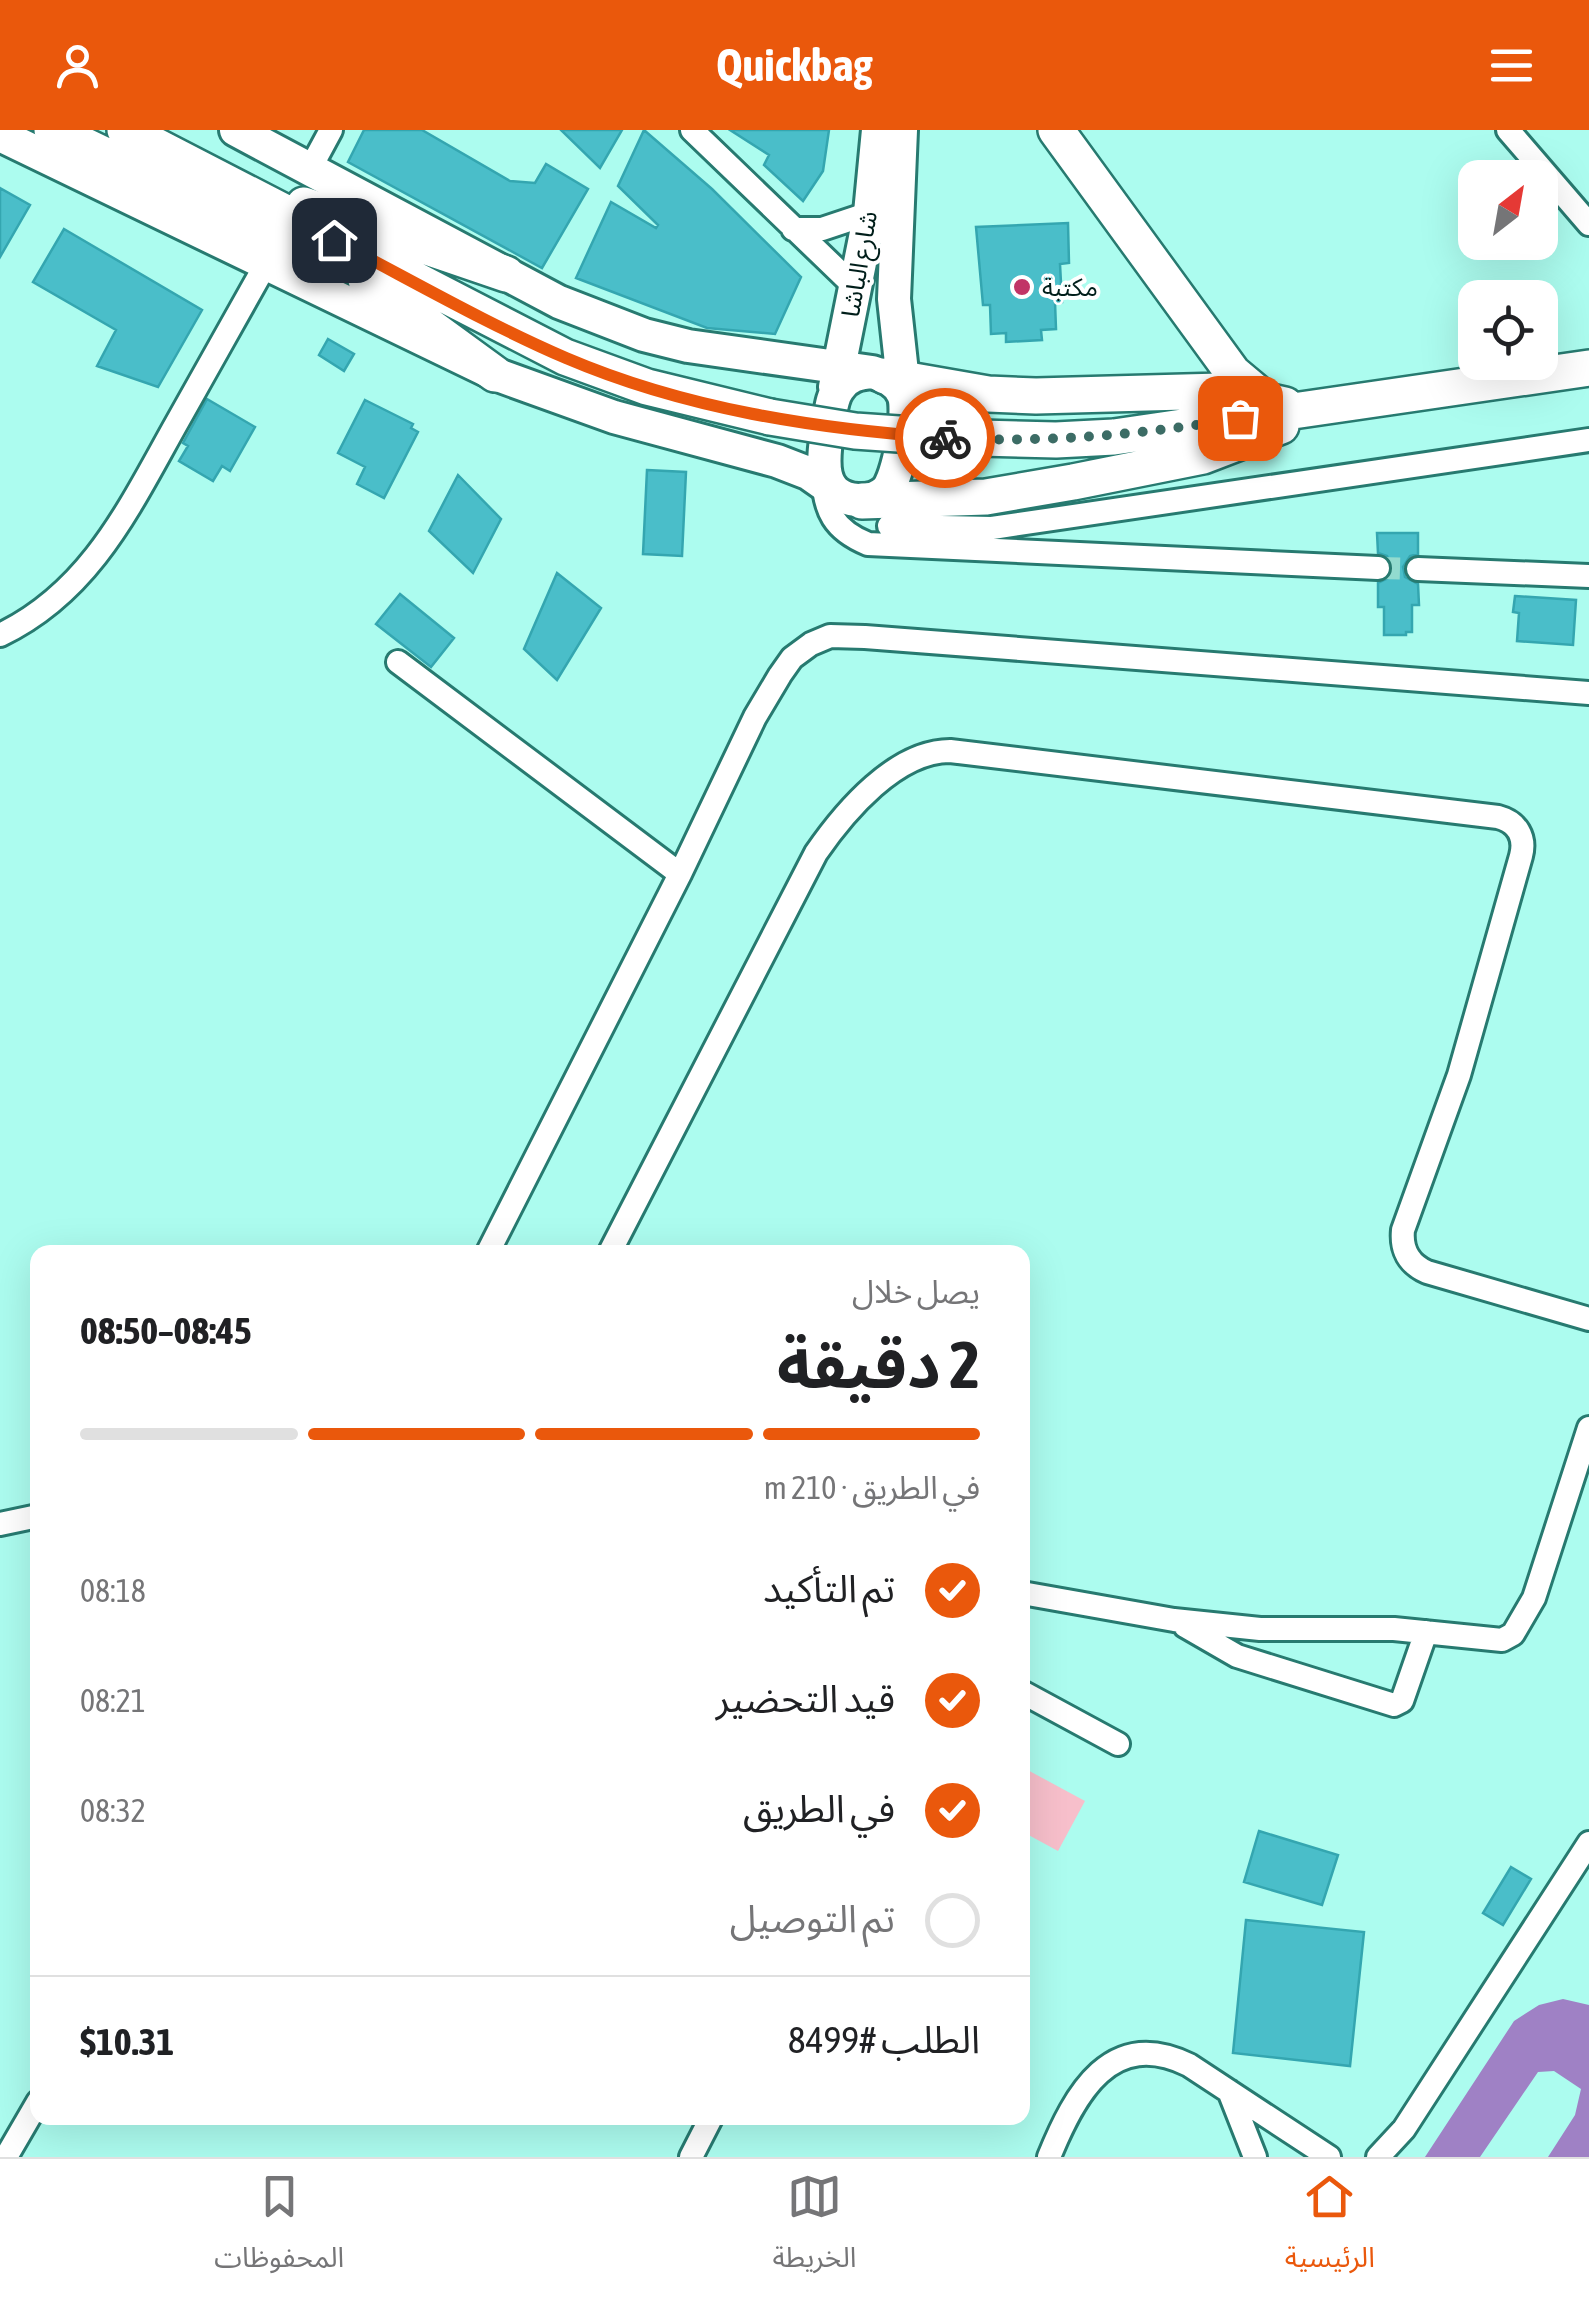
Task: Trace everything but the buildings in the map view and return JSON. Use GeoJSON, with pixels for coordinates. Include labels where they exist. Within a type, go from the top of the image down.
{"type":"FeatureCollection","features":[{"type":"Feature","properties":{"kind":"main road"},"geometry":{"type":"LineString","coordinates":[[52,130],[217,189],[526,340]]}},
{"type":"Feature","properties":{"kind":"main road"},"geometry":{"type":"LineString","coordinates":[[125,130],[366,280],[495,374]]}},
{"type":"Feature","properties":{"kind":"main road"},"geometry":{"type":"LineString","coordinates":[[156,130],[217,189]]}},
{"type":"Feature","properties":{"kind":"main road"},"geometry":{"type":"LineString","coordinates":[[1056,130],[1224,361],[1265,399]]}},
{"type":"Feature","properties":{"kind":"main road"},"geometry":{"type":"LineString","coordinates":[[129,196],[217,189],[322,210],[506,274]]}},
{"type":"Feature","properties":{"kind":"main road"},"geometry":{"type":"LineString","coordinates":[[366,280],[646,387],[770,417],[942,438],[1056,440],[1114,436],[1576,370]]}},
{"type":"Feature","properties":{"kind":"main road"},"geometry":{"type":"LineString","coordinates":[[891,382],[1036,396],[1221,391],[1310,406]]}},
{"type":"Feature","properties":{"kind":"main road"},"geometry":{"type":"LineString","coordinates":[[864,499],[986,497],[1175,462],[1204,456],[1362,399]]}},
{"type":"Feature","properties":{"kind":"street"},"geometry":{"type":"LineString","coordinates":[[236,130],[559,302],[644,335],[836,382],[891,382]]}},
{"type":"Feature","properties":{"kind":"street"},"geometry":{"type":"LineString","coordinates":[[310,169],[331,130]]}},
{"type":"Feature","properties":{"kind":"street"},"geometry":{"type":"LineString","coordinates":[[692,130],[856,287]]}},
{"type":"Feature","properties":{"kind":"street","name":"شارع الباشا"},"geometry":{"type":"LineString","coordinates":[[864,499],[836,382],[870,213],[878,130]]}},
{"type":"Feature","properties":{"kind":"street"},"geometry":{"type":"LineString","coordinates":[[864,499],[906,418],[891,382],[901,130]]}},
{"type":"Feature","properties":{"kind":"street"},"geometry":{"type":"LineString","coordinates":[[1508,130],[1589,224]]}},
{"type":"Feature","properties":{"kind":"street"},"geometry":{"type":"LineString","coordinates":[[0,135],[495,374],[614,417],[777,461],[864,499],[992,528],[1589,440]]}},
{"type":"Feature","properties":{"kind":"street"},"geometry":{"type":"LineString","coordinates":[[793,229],[836,226],[870,213]]}},
{"type":"Feature","properties":{"kind":"street"},"geometry":{"type":"LineString","coordinates":[[0,635],[58,598],[80,578],[115,533],[266,264]]}},
{"type":"Feature","properties":{"kind":"street"},"geometry":{"type":"LineString","coordinates":[[864,499],[1378,568]]}},
{"type":"Feature","properties":{"kind":"street"},"geometry":{"type":"LineString","coordinates":[[1418,569],[1589,576]]}},
{"type":"Feature","properties":{"kind":"street"},"geometry":{"type":"LineString","coordinates":[[492,1245],[680,874],[754,717],[792,658],[810,644],[830,636],[1589,693]]}},
{"type":"Feature","properties":{"kind":"street"},"geometry":{"type":"LineString","coordinates":[[398,662],[680,874]]}},
{"type":"Feature","properties":{"kind":"street"},"geometry":{"type":"LineString","coordinates":[[614,1245],[816,853],[849,812],[900,765],[924,754],[950,751],[1498,817],[1511,823],[1523,841],[1517,874],[1459,1075],[1404,1230],[1404,1248],[1412,1263],[1427,1272],[1589,1319]]}},
{"type":"Feature","properties":{"kind":"street"},"geometry":{"type":"LineString","coordinates":[[1030,1594],[1174,1620],[1260,1629],[1394,1628],[1502,1640],[1514,1634],[1534,1598],[1589,1428]]}},
{"type":"Feature","properties":{"kind":"street"},"geometry":{"type":"LineString","coordinates":[[0,1524],[30,1518]]}},
{"type":"Feature","properties":{"kind":"street"},"geometry":{"type":"LineString","coordinates":[[1174,1620],[1238,1656],[1394,1706],[1402,1701],[1426,1632]]}},
{"type":"Feature","properties":{"kind":"street"},"geometry":{"type":"LineString","coordinates":[[1030,1696],[1118,1744]]}},
{"type":"Feature","properties":{"kind":"street"},"geometry":{"type":"LineString","coordinates":[[1378,2157],[1404,2129],[1589,1844]]}},
{"type":"Feature","properties":{"kind":"street"},"geometry":{"type":"LineString","coordinates":[[1049,2157],[1074,2102],[1102,2071],[1130,2055],[1146,2052],[1173,2058],[1329,2157]]}},
{"type":"Feature","properties":{"kind":"street"},"geometry":{"type":"LineString","coordinates":[[1229,2091],[1255,2157]]}},
{"type":"Feature","properties":{"kind":"street"},"geometry":{"type":"LineString","coordinates":[[6,2157],[30,2116]]}},
{"type":"Feature","properties":{"kind":"street"},"geometry":{"type":"LineString","coordinates":[[691,2157],[707,2125]]}},
{"type":"Feature","properties":{"kind":"shaded area"},"geometry":{"type":"Polygon","coordinates":[[[1030,1771],[1085,1801],[1058,1851],[1030,1836],[1030,1771]]]}},
{"type":"Feature","properties":{"kind":"shaded area"},"geometry":{"type":"Polygon","coordinates":[[[1563,1999],[1589,2005],[1589,2157],[1548,2157],[1575,2115],[1581,2089],[1554,2071],[1538,2072],[1480,2157],[1425,2157],[1514,2021],[1539,2005],[1563,1999]]]}},
{"type":"Feature","properties":{"kind":"tunnel"},"geometry":{"type":"LineString","coordinates":[[1378,568],[1418,569]]}},
{"type":"Feature","properties":{"kind":"way so far"},"geometry":{"type":"LineString","coordinates":[[945,438],[1056,440],[1170,430],[1240,418]]}},
{"type":"Feature","properties":{"kind":"place","name":"مكتبة"},"geometry":{"type":"Point","coordinates":[1022,287]}},
{"type":"Feature","properties":{"kind":"route"},"geometry":{"type":"LineString","coordinates":[[334,240],[526,340],[646,387],[770,417],[945,438]]}}]}
